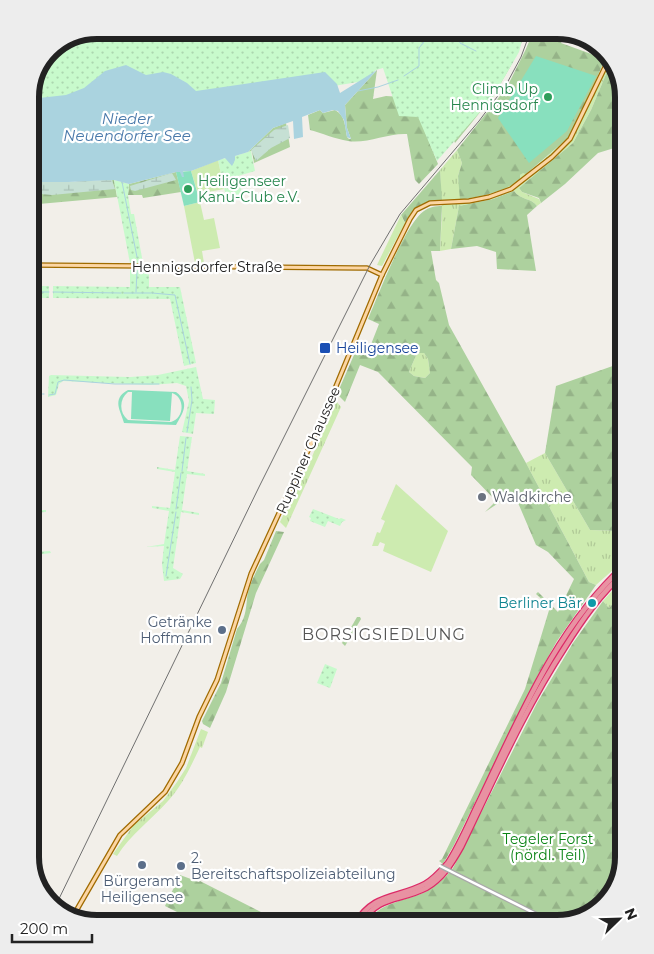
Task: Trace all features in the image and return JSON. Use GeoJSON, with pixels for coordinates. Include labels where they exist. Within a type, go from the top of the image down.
{"type":"FeatureCollection","features":[{"type":"Feature","properties":{"kind":"highway"},"geometry":{"type":"LineString","coordinates":[[361,915],[376,902],[390,895],[425,884],[448,863],[547,667],[586,608],[615,575]]}},
{"type":"Feature","properties":{"kind":"highway"},"geometry":{"type":"LineString","coordinates":[[366,915],[378,905],[392,898],[421,890],[434,883],[448,870],[540,688],[587,614],[615,582]]}},
{"type":"Feature","properties":{"kind":"main road","name":"Ruppiner Chaussee"},"geometry":{"type":"LineString","coordinates":[[76,911],[116,840],[123,831],[165,792],[182,764],[199,717],[218,680],[251,574],[322,420],[382,275],[412,216],[425,205],[438,202],[469,201],[514,187],[552,157],[570,139],[606,65]]}},
{"type":"Feature","properties":{"kind":"main road","name":"Hennigsdorfer Straße"},"geometry":{"type":"LineString","coordinates":[[39,265],[367,268],[382,275]]}},
{"type":"Feature","properties":{"kind":"street"},"geometry":{"type":"LineString","coordinates":[[440,866],[538,915]]}},
{"type":"Feature","properties":{"kind":"green space"},"geometry":{"type":"Polygon","coordinates":[[[89,39],[523,39],[519,52],[493,97],[437,161],[418,117],[399,116],[383,68],[376,70],[364,81],[219,105],[39,99],[39,93],[45,71],[58,53],[68,46],[89,39]]]}},
{"type":"Feature","properties":{"kind":"green space"},"geometry":{"type":"Polygon","coordinates":[[[494,39],[523,39],[513,62],[487,104],[455,143],[451,133],[422,124],[438,164],[419,184],[415,180],[407,134],[355,142],[310,130],[308,115],[320,110],[323,113],[335,110],[343,118],[347,137],[351,139],[347,128],[345,105],[377,70],[373,99],[386,96],[402,97],[494,39]]]}},
{"type":"Feature","properties":{"kind":"green space"},"geometry":{"type":"Polygon","coordinates":[[[530,39],[562,39],[561,43],[599,57],[604,62],[583,110],[568,138],[526,174],[520,175],[520,179],[513,184],[499,191],[460,200],[458,176],[462,163],[457,150],[507,87],[530,39]]]}},
{"type":"Feature","properties":{"kind":"green space","name":"Climb Up Hennigsdorf"},"geometry":{"type":"Polygon","coordinates":[[[536,56],[596,76],[567,131],[529,163],[498,118],[536,56]]]}},
{"type":"Feature","properties":{"kind":"green space"},"geometry":{"type":"Polygon","coordinates":[[[605,63],[608,69],[591,110],[573,143],[519,188],[522,192],[539,199],[541,203],[537,206],[514,191],[493,199],[459,206],[451,249],[440,251],[442,215],[440,170],[457,150],[462,163],[458,176],[461,200],[492,193],[520,179],[520,175],[523,172],[527,174],[568,138],[605,63]]]}},
{"type":"Feature","properties":{"kind":"green space"},"geometry":{"type":"Polygon","coordinates":[[[608,69],[615,89],[615,148],[598,153],[565,184],[541,203],[539,198],[522,192],[519,188],[573,143],[591,110],[608,69]]]}},
{"type":"Feature","properties":{"kind":"green space"},"geometry":{"type":"Polygon","coordinates":[[[286,123],[290,147],[254,163],[252,151],[248,152],[273,128],[286,123]]]}},
{"type":"Feature","properties":{"kind":"green space"},"geometry":{"type":"Polygon","coordinates":[[[288,125],[290,138],[271,148],[256,161],[251,150],[274,130],[288,125]]]}},
{"type":"Feature","properties":{"kind":"green space"},"geometry":{"type":"Polygon","coordinates":[[[251,151],[255,171],[238,176],[242,194],[226,197],[218,160],[226,158],[235,160],[235,156],[251,151]]]}},
{"type":"Feature","properties":{"kind":"green space"},"geometry":{"type":"Polygon","coordinates":[[[218,160],[224,189],[198,194],[191,171],[218,160]]]}},
{"type":"Feature","properties":{"kind":"green space"},"geometry":{"type":"Polygon","coordinates":[[[440,170],[442,200],[425,203],[420,206],[405,223],[401,215],[440,170]]]}},
{"type":"Feature","properties":{"kind":"green space","name":"Heiligenseer Kanu-Club e.V."},"geometry":{"type":"Polygon","coordinates":[[[191,171],[200,202],[184,206],[176,172],[191,171]]]}},
{"type":"Feature","properties":{"kind":"green space"},"geometry":{"type":"Polygon","coordinates":[[[176,172],[181,192],[143,198],[142,195],[128,195],[129,184],[176,172]]]}},
{"type":"Feature","properties":{"kind":"green space"},"geometry":{"type":"Polygon","coordinates":[[[172,173],[176,180],[135,191],[131,190],[130,186],[172,173]]]}},
{"type":"Feature","properties":{"kind":"green space"},"geometry":{"type":"Polygon","coordinates":[[[112,180],[115,189],[52,195],[39,193],[39,182],[112,180]]]}},
{"type":"Feature","properties":{"kind":"green space"},"geometry":{"type":"Polygon","coordinates":[[[114,180],[117,197],[39,204],[39,184],[114,180]]]}},
{"type":"Feature","properties":{"kind":"green space"},"geometry":{"type":"Polygon","coordinates":[[[114,180],[129,184],[128,195],[131,214],[134,214],[143,263],[130,263],[114,180]]]}},
{"type":"Feature","properties":{"kind":"green space"},"geometry":{"type":"Polygon","coordinates":[[[514,191],[537,206],[527,215],[536,271],[497,269],[496,252],[477,246],[451,249],[459,206],[493,199],[514,191]]]}},
{"type":"Feature","properties":{"kind":"green space"},"geometry":{"type":"Polygon","coordinates":[[[200,202],[204,220],[214,218],[220,248],[202,251],[204,263],[195,263],[184,206],[200,202]]]}},
{"type":"Feature","properties":{"kind":"green space"},"geometry":{"type":"Polygon","coordinates":[[[442,206],[440,251],[431,251],[436,280],[439,283],[449,325],[526,463],[589,582],[596,585],[557,641],[538,675],[443,864],[439,861],[442,859],[525,689],[550,607],[536,594],[538,592],[558,612],[574,579],[548,552],[536,545],[516,498],[509,502],[506,498],[485,512],[496,501],[471,475],[472,467],[378,372],[360,365],[345,402],[337,394],[357,348],[368,352],[379,324],[368,319],[385,278],[409,230],[424,211],[442,206]],[[417,353],[409,372],[414,376],[425,378],[430,373],[428,359],[424,353],[417,353]]]}},
{"type":"Feature","properties":{"kind":"green space"},"geometry":{"type":"Polygon","coordinates":[[[401,215],[405,223],[382,266],[377,265],[401,215]]]}},
{"type":"Feature","properties":{"kind":"green space"},"geometry":{"type":"Polygon","coordinates":[[[130,270],[149,270],[149,287],[180,287],[196,363],[184,366],[170,299],[53,298],[53,286],[130,287],[130,270]]]}},
{"type":"Feature","properties":{"kind":"green space"},"geometry":{"type":"Polygon","coordinates":[[[39,286],[49,286],[49,298],[39,298],[39,286]]]}},
{"type":"Feature","properties":{"kind":"green space"},"geometry":{"type":"Polygon","coordinates":[[[417,353],[424,353],[428,359],[430,373],[425,378],[414,376],[409,372],[417,353]]]}},
{"type":"Feature","properties":{"kind":"green space"},"geometry":{"type":"Polygon","coordinates":[[[615,365],[615,531],[590,530],[545,453],[556,386],[615,365]]]}},
{"type":"Feature","properties":{"kind":"green space"},"geometry":{"type":"Polygon","coordinates":[[[196,367],[203,399],[215,400],[214,414],[196,413],[193,434],[182,432],[189,401],[186,386],[177,383],[150,385],[63,381],[59,384],[56,395],[48,397],[49,376],[51,375],[130,377],[158,375],[196,367]]]}},
{"type":"Feature","properties":{"kind":"green space"},"geometry":{"type":"Polygon","coordinates":[[[128,390],[176,392],[183,400],[184,408],[176,425],[124,423],[118,405],[118,401],[128,390]],[[128,392],[125,395],[121,406],[123,414],[128,420],[171,422],[176,420],[181,412],[181,403],[176,395],[172,393],[170,421],[131,419],[132,392],[128,392]]]}},
{"type":"Feature","properties":{"kind":"green space"},"geometry":{"type":"Polygon","coordinates":[[[337,402],[341,407],[286,528],[280,522],[302,474],[307,469],[334,403],[337,402]]]}},
{"type":"Feature","properties":{"kind":"green space"},"geometry":{"type":"Polygon","coordinates":[[[180,436],[192,437],[187,471],[205,474],[205,476],[187,474],[182,510],[199,513],[199,515],[181,512],[173,568],[183,574],[180,579],[164,581],[162,564],[164,546],[146,547],[164,544],[169,511],[152,508],[152,506],[170,508],[175,472],[157,469],[157,467],[175,470],[180,436]]]}},
{"type":"Feature","properties":{"kind":"green space"},"geometry":{"type":"Polygon","coordinates":[[[545,453],[590,530],[615,531],[615,568],[596,585],[589,582],[526,463],[545,453]]]}},
{"type":"Feature","properties":{"kind":"green space"},"geometry":{"type":"Polygon","coordinates":[[[396,484],[448,531],[431,572],[383,551],[385,544],[380,542],[378,546],[372,546],[377,532],[380,533],[385,521],[381,519],[396,484]]]}},
{"type":"Feature","properties":{"kind":"green space"},"geometry":{"type":"Polygon","coordinates":[[[313,509],[346,520],[340,526],[328,521],[325,527],[310,521],[311,518],[309,517],[313,509]]]}},
{"type":"Feature","properties":{"kind":"green space"},"geometry":{"type":"Polygon","coordinates":[[[276,531],[284,532],[256,593],[226,692],[210,728],[203,724],[202,721],[221,683],[237,629],[245,615],[252,581],[264,560],[276,531]]]}},
{"type":"Feature","properties":{"kind":"green space"},"geometry":{"type":"Polygon","coordinates":[[[50,551],[51,553],[39,554],[39,552],[50,551]]]}},
{"type":"Feature","properties":{"kind":"green space"},"geometry":{"type":"Polygon","coordinates":[[[615,588],[615,602],[609,608],[603,601],[615,588]]]}},
{"type":"Feature","properties":{"kind":"green space","name":"Tegeler Forst (nördl. Teil)"},"geometry":{"type":"Polygon","coordinates":[[[603,601],[609,608],[615,602],[615,865],[611,880],[603,893],[594,894],[594,902],[586,908],[565,915],[373,915],[384,907],[423,893],[443,879],[453,868],[537,703],[573,643],[603,601]]]}},
{"type":"Feature","properties":{"kind":"green space"},"geometry":{"type":"Polygon","coordinates":[[[357,617],[361,619],[345,646],[342,643],[357,617]]]}},
{"type":"Feature","properties":{"kind":"green space"},"geometry":{"type":"Polygon","coordinates":[[[325,664],[337,669],[330,688],[317,683],[325,664]]]}},
{"type":"Feature","properties":{"kind":"green space"},"geometry":{"type":"Polygon","coordinates":[[[201,729],[208,732],[202,748],[200,747],[178,789],[162,808],[128,841],[117,856],[113,854],[133,826],[163,801],[177,782],[186,768],[201,729]]]}},
{"type":"Feature","properties":{"kind":"green space"},"geometry":{"type":"Polygon","coordinates":[[[180,875],[200,881],[267,915],[183,915],[165,906],[180,875]]]}},
{"type":"Feature","properties":{"kind":"water","name":"Nieder Neuendorfer See"},"geometry":{"type":"Polygon","coordinates":[[[126,65],[146,75],[163,72],[171,74],[187,83],[196,91],[325,72],[337,84],[340,93],[377,70],[345,105],[347,128],[351,139],[347,137],[344,120],[338,111],[333,110],[323,113],[320,110],[302,117],[303,137],[294,139],[293,121],[273,128],[248,152],[235,156],[232,166],[225,158],[191,171],[183,171],[184,177],[182,177],[180,172],[176,172],[129,184],[114,180],[39,182],[39,98],[66,95],[84,88],[105,71],[126,65]]]}},
{"type":"Feature","properties":{"kind":"waterway"},"geometry":{"type":"LineString","coordinates":[[404,76],[419,66],[419,48],[426,39]]}},
{"type":"Feature","properties":{"kind":"waterway"},"geometry":{"type":"LineString","coordinates":[[459,39],[460,43],[476,51]]}},
{"type":"Feature","properties":{"kind":"waterway"},"geometry":{"type":"LineString","coordinates":[[358,91],[398,80]]}},
{"type":"Feature","properties":{"kind":"waterway"},"geometry":{"type":"LineString","coordinates":[[122,182],[137,257]]}},
{"type":"Feature","properties":{"kind":"waterway"},"geometry":{"type":"LineString","coordinates":[[136,292],[137,271]]}},
{"type":"Feature","properties":{"kind":"waterway"},"geometry":{"type":"LineString","coordinates":[[39,292],[49,292]]}},
{"type":"Feature","properties":{"kind":"waterway"},"geometry":{"type":"LineString","coordinates":[[53,292],[121,293]]}},
{"type":"Feature","properties":{"kind":"waterway"},"geometry":{"type":"LineString","coordinates":[[124,293],[151,293]]}},
{"type":"Feature","properties":{"kind":"waterway"},"geometry":{"type":"LineString","coordinates":[[152,293],[175,295],[190,364]]}},
{"type":"Feature","properties":{"kind":"waterway"},"geometry":{"type":"LineString","coordinates":[[49,395],[55,394],[58,382],[64,380],[115,384],[159,384]]}},
{"type":"Feature","properties":{"kind":"waterway"},"geometry":{"type":"LineString","coordinates":[[187,432],[192,400],[191,387]]}},
{"type":"Feature","properties":{"kind":"waterway"},"geometry":{"type":"LineString","coordinates":[[39,394],[44,394]]}},
{"type":"Feature","properties":{"kind":"waterway"},"geometry":{"type":"LineString","coordinates":[[182,471],[186,438]]}},
{"type":"Feature","properties":{"kind":"waterway"},"geometry":{"type":"LineString","coordinates":[[176,509],[181,473]]}},
{"type":"Feature","properties":{"kind":"waterway"},"geometry":{"type":"LineString","coordinates":[[166,576],[176,512]]}},
{"type":"Feature","properties":{"kind":"tram line"},"geometry":{"type":"LineString","coordinates":[[58,900],[259,487],[370,265],[400,214],[479,121],[506,85],[521,57],[528,39]]}},
{"type":"Feature","properties":{"kind":"place","name":"Climb Up Hennigsdorf"},"geometry":{"type":"Point","coordinates":[548,97]}},
{"type":"Feature","properties":{"kind":"place","name":"Heiligenseer Kanu-Club e.V."},"geometry":{"type":"Point","coordinates":[188,189]}},
{"type":"Feature","properties":{"kind":"place","name":"Heiligensee"},"geometry":{"type":"Point","coordinates":[325,348]}},
{"type":"Feature","properties":{"kind":"place","name":"Waldkirche"},"geometry":{"type":"Point","coordinates":[482,497]}},
{"type":"Feature","properties":{"kind":"place","name":"Berliner Bär"},"geometry":{"type":"Point","coordinates":[592,603]}},
{"type":"Feature","properties":{"kind":"place","name":"Getränke Hoffmann"},"geometry":{"type":"Point","coordinates":[222,630]}},
{"type":"Feature","properties":{"kind":"place","name":"Bürgeramt Heiligensee"},"geometry":{"type":"Point","coordinates":[142,865]}},
{"type":"Feature","properties":{"kind":"place","name":"2. Bereitschaftspolizeiabteilung"},"geometry":{"type":"Point","coordinates":[181,866]}},
{"type":"Feature","properties":{"kind":"district","name":"BORSIGSIEDLUNG"},"geometry":{"type":"Point","coordinates":[384,634]}}]}
